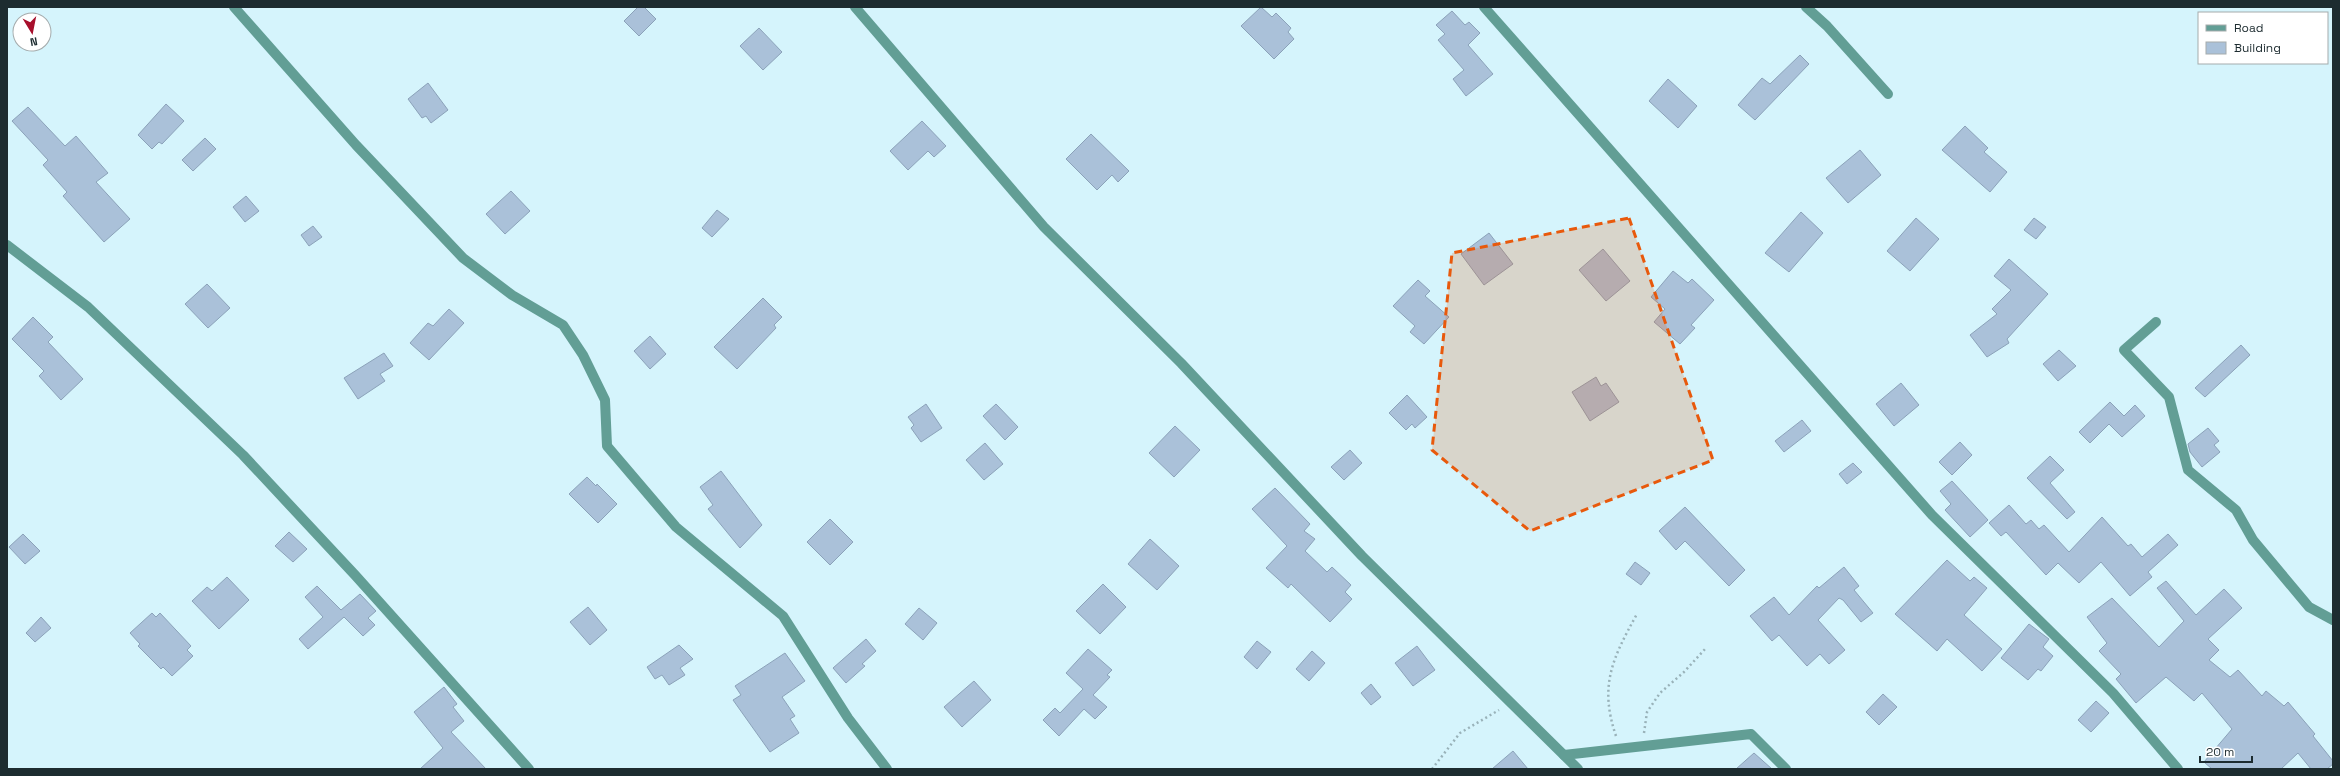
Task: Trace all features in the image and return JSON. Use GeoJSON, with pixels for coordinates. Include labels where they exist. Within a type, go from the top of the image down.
{"type":"FeatureCollection","features":[{"type":"Feature","properties":{"kind":"street"},"geometry":{"type":"LineString","coordinates":[[234,7],[356,145],[462,258],[512,295],[563,325],[582,355],[605,400],[608,446],[676,528],[784,616],[848,718],[887,769]]}},
{"type":"Feature","properties":{"kind":"street"},"geometry":{"type":"LineString","coordinates":[[855,7],[1044,227],[1181,363],[1362,556],[1578,769]]}},
{"type":"Feature","properties":{"kind":"street"},"geometry":{"type":"LineString","coordinates":[[1484,7],[1932,515],[2113,694],[2178,769]]}},
{"type":"Feature","properties":{"kind":"street"},"geometry":{"type":"LineString","coordinates":[[1806,7],[1827,26],[1888,94]]}},
{"type":"Feature","properties":{"kind":"street"},"geometry":{"type":"LineString","coordinates":[[7,245],[88,307],[243,455],[355,575],[529,769]]}},
{"type":"Feature","properties":{"kind":"street"},"geometry":{"type":"LineString","coordinates":[[2156,322],[2124,350],[2169,397],[2188,470],[2236,510],[2253,540],[2309,607],[2333,620]]}},
{"type":"Feature","properties":{"kind":"street"},"geometry":{"type":"LineString","coordinates":[[1564,755],[1751,734],[1786,769]]}},
{"type":"Feature","properties":{"kind":"path"},"geometry":{"type":"LineString","coordinates":[[1620,748],[1610,717],[1608,683],[1617,651],[1636,614]]}},
{"type":"Feature","properties":{"kind":"path"},"geometry":{"type":"LineString","coordinates":[[1643,746],[1647,712],[1660,693],[1684,672],[1706,648]]}},
{"type":"Feature","properties":{"kind":"path"},"geometry":{"type":"LineString","coordinates":[[1432,769],[1460,733],[1512,703]]}},
{"type":"Feature","properties":{"kind":"highlighted area"},"geometry":{"type":"Polygon","coordinates":[[[1629,218],[1713,460],[1530,531],[1432,450],[1452,253],[1629,218]]]}},
{"type":"Feature","properties":{"kind":"building"},"geometry":{"type":"Polygon","coordinates":[[[638,7],[644,7],[656,19],[639,36],[624,21],[638,7]]]}},
{"type":"Feature","properties":{"kind":"building"},"geometry":{"type":"Polygon","coordinates":[[[1261,7],[1272,17],[1276,13],[1291,28],[1288,32],[1294,39],[1274,59],[1241,26],[1261,7]]]}},
{"type":"Feature","properties":{"kind":"building"},"geometry":{"type":"Polygon","coordinates":[[[1452,11],[1465,25],[1469,22],[1480,33],[1468,45],[1493,74],[1466,96],[1453,79],[1464,70],[1438,40],[1445,34],[1436,25],[1452,11]]]}},
{"type":"Feature","properties":{"kind":"building"},"geometry":{"type":"Polygon","coordinates":[[[759,28],[782,52],[763,70],[740,46],[759,28]]]}},
{"type":"Feature","properties":{"kind":"building"},"geometry":{"type":"Polygon","coordinates":[[[1800,55],[1809,64],[1755,120],[1738,105],[1762,78],[1770,84],[1800,55]]]}},
{"type":"Feature","properties":{"kind":"building"},"geometry":{"type":"Polygon","coordinates":[[[1668,79],[1697,106],[1678,128],[1649,101],[1668,79]]]}},
{"type":"Feature","properties":{"kind":"building"},"geometry":{"type":"Polygon","coordinates":[[[428,83],[448,110],[431,123],[426,116],[422,118],[408,99],[428,83]]]}},
{"type":"Feature","properties":{"kind":"building"},"geometry":{"type":"Polygon","coordinates":[[[166,104],[184,121],[162,144],[159,142],[152,149],[138,135],[166,104]]]}},
{"type":"Feature","properties":{"kind":"building"},"geometry":{"type":"Polygon","coordinates":[[[28,107],[65,146],[76,136],[108,173],[96,182],[130,219],[104,242],[63,196],[67,192],[43,165],[48,160],[12,121],[28,107]]]}},
{"type":"Feature","properties":{"kind":"building"},"geometry":{"type":"Polygon","coordinates":[[[922,121],[946,146],[934,157],[928,151],[908,170],[890,151],[922,121]]]}},
{"type":"Feature","properties":{"kind":"building"},"geometry":{"type":"Polygon","coordinates":[[[1965,126],[1988,148],[1984,152],[2007,172],[1990,192],[1942,150],[1965,126]]]}},
{"type":"Feature","properties":{"kind":"building"},"geometry":{"type":"Polygon","coordinates":[[[1091,134],[1129,171],[1118,182],[1112,175],[1097,190],[1066,159],[1091,134]]]}},
{"type":"Feature","properties":{"kind":"building"},"geometry":{"type":"Polygon","coordinates":[[[205,138],[216,149],[193,171],[182,160],[205,138]]]}},
{"type":"Feature","properties":{"kind":"building"},"geometry":{"type":"Polygon","coordinates":[[[1860,150],[1881,175],[1848,203],[1826,178],[1860,150]]]}},
{"type":"Feature","properties":{"kind":"building"},"geometry":{"type":"Polygon","coordinates":[[[511,191],[530,211],[505,234],[486,214],[511,191]]]}},
{"type":"Feature","properties":{"kind":"building"},"geometry":{"type":"Polygon","coordinates":[[[246,196],[259,211],[245,222],[233,207],[246,196]]]}},
{"type":"Feature","properties":{"kind":"building"},"geometry":{"type":"Polygon","coordinates":[[[717,210],[729,219],[712,237],[702,228],[717,210]]]}},
{"type":"Feature","properties":{"kind":"building"},"geometry":{"type":"Polygon","coordinates":[[[1801,212],[1823,233],[1789,272],[1765,253],[1801,212]]]}},
{"type":"Feature","properties":{"kind":"building"},"geometry":{"type":"Polygon","coordinates":[[[1916,218],[1939,239],[1910,271],[1887,251],[1916,218]]]}},
{"type":"Feature","properties":{"kind":"building"},"geometry":{"type":"Polygon","coordinates":[[[2034,218],[2046,227],[2036,239],[2024,230],[2034,218]]]}},
{"type":"Feature","properties":{"kind":"building"},"geometry":{"type":"Polygon","coordinates":[[[313,226],[322,237],[309,246],[301,235],[313,226]]]}},
{"type":"Feature","properties":{"kind":"building"},"geometry":{"type":"Polygon","coordinates":[[[1489,233],[1513,264],[1484,285],[1461,254],[1489,233]]]}},
{"type":"Feature","properties":{"kind":"building"},"geometry":{"type":"Polygon","coordinates":[[[1603,249],[1630,281],[1606,301],[1579,270],[1603,249]]]}},
{"type":"Feature","properties":{"kind":"building"},"geometry":{"type":"Polygon","coordinates":[[[2009,259],[2048,294],[2007,339],[2009,343],[1987,357],[1970,335],[1997,314],[1992,309],[2011,290],[1994,276],[2009,259]]]}},
{"type":"Feature","properties":{"kind":"building"},"geometry":{"type":"Polygon","coordinates":[[[1673,271],[1688,283],[1692,279],[1714,300],[1691,325],[1695,328],[1680,344],[1654,322],[1665,309],[1651,297],[1673,271]]]}},
{"type":"Feature","properties":{"kind":"building"},"geometry":{"type":"Polygon","coordinates":[[[1418,280],[1430,291],[1425,296],[1449,317],[1424,344],[1410,332],[1415,326],[1393,306],[1418,280]]]}},
{"type":"Feature","properties":{"kind":"building"},"geometry":{"type":"Polygon","coordinates":[[[207,284],[230,308],[208,328],[185,304],[207,284]]]}},
{"type":"Feature","properties":{"kind":"building"},"geometry":{"type":"Polygon","coordinates":[[[763,298],[782,317],[774,325],[776,328],[737,369],[714,347],[763,298]]]}},
{"type":"Feature","properties":{"kind":"building"},"geometry":{"type":"Polygon","coordinates":[[[449,309],[464,323],[429,360],[410,343],[428,323],[433,326],[449,309]]]}},
{"type":"Feature","properties":{"kind":"building"},"geometry":{"type":"Polygon","coordinates":[[[33,317],[53,337],[48,342],[83,379],[61,400],[39,376],[44,371],[12,339],[33,317]]]}},
{"type":"Feature","properties":{"kind":"building"},"geometry":{"type":"Polygon","coordinates":[[[650,336],[666,354],[650,369],[634,351],[650,336]]]}},
{"type":"Feature","properties":{"kind":"building"},"geometry":{"type":"Polygon","coordinates":[[[2241,345],[2250,355],[2205,397],[2195,388],[2241,345]]]}},
{"type":"Feature","properties":{"kind":"building"},"geometry":{"type":"Polygon","coordinates":[[[2059,350],[2076,366],[2058,381],[2043,364],[2059,350]]]}},
{"type":"Feature","properties":{"kind":"building"},"geometry":{"type":"Polygon","coordinates":[[[384,353],[393,366],[380,374],[385,381],[358,399],[344,378],[384,353]]]}},
{"type":"Feature","properties":{"kind":"building"},"geometry":{"type":"Polygon","coordinates":[[[1596,377],[1601,386],[1606,383],[1619,402],[1590,421],[1572,392],[1596,377]]]}},
{"type":"Feature","properties":{"kind":"building"},"geometry":{"type":"Polygon","coordinates":[[[1901,383],[1919,405],[1894,426],[1876,404],[1901,383]]]}},
{"type":"Feature","properties":{"kind":"building"},"geometry":{"type":"Polygon","coordinates":[[[1407,395],[1427,417],[1415,428],[1412,424],[1406,430],[1389,413],[1407,395]]]}},
{"type":"Feature","properties":{"kind":"building"},"geometry":{"type":"Polygon","coordinates":[[[2110,402],[2124,416],[2135,405],[2145,416],[2122,437],[2109,424],[2090,443],[2079,432],[2110,402]]]}},
{"type":"Feature","properties":{"kind":"building"},"geometry":{"type":"Polygon","coordinates":[[[926,404],[942,428],[921,442],[911,428],[914,425],[908,417],[926,404]]]}},
{"type":"Feature","properties":{"kind":"building"},"geometry":{"type":"Polygon","coordinates":[[[996,404],[1018,427],[1005,440],[983,416],[996,404]]]}},
{"type":"Feature","properties":{"kind":"building"},"geometry":{"type":"Polygon","coordinates":[[[1802,420],[1811,431],[1784,452],[1775,441],[1802,420]]]}},
{"type":"Feature","properties":{"kind":"building"},"geometry":{"type":"Polygon","coordinates":[[[1175,426],[1200,450],[1174,477],[1149,453],[1175,426]]]}},
{"type":"Feature","properties":{"kind":"building"},"geometry":{"type":"Polygon","coordinates":[[[2208,428],[2219,441],[2214,445],[2220,452],[2202,467],[2190,452],[2188,444],[2208,428]]]}},
{"type":"Feature","properties":{"kind":"building"},"geometry":{"type":"Polygon","coordinates":[[[1960,442],[1972,455],[1952,475],[1939,462],[1960,442]]]}},
{"type":"Feature","properties":{"kind":"building"},"geometry":{"type":"Polygon","coordinates":[[[985,443],[1003,464],[984,480],[966,460],[985,443]]]}},
{"type":"Feature","properties":{"kind":"building"},"geometry":{"type":"Polygon","coordinates":[[[1350,450],[1362,463],[1344,480],[1331,467],[1350,450]]]}},
{"type":"Feature","properties":{"kind":"building"},"geometry":{"type":"Polygon","coordinates":[[[2050,456],[2064,470],[2050,483],[2075,512],[2067,519],[2027,478],[2050,456]]]}},
{"type":"Feature","properties":{"kind":"building"},"geometry":{"type":"Polygon","coordinates":[[[1853,463],[1862,472],[1847,484],[1839,474],[1853,463]]]}},
{"type":"Feature","properties":{"kind":"building"},"geometry":{"type":"Polygon","coordinates":[[[721,471],[762,525],[740,548],[708,509],[713,505],[700,487],[721,471]]]}},
{"type":"Feature","properties":{"kind":"building"},"geometry":{"type":"Polygon","coordinates":[[[587,477],[596,486],[597,484],[617,504],[598,523],[569,494],[587,477]]]}},
{"type":"Feature","properties":{"kind":"building"},"geometry":{"type":"Polygon","coordinates":[[[1952,481],[1988,520],[1970,537],[1945,510],[1951,504],[1940,491],[1952,481]]]}},
{"type":"Feature","properties":{"kind":"building"},"geometry":{"type":"Polygon","coordinates":[[[1275,488],[1310,524],[1304,531],[1315,539],[1305,551],[1327,572],[1332,567],[1351,585],[1345,592],[1352,599],[1330,622],[1291,584],[1288,588],[1266,568],[1287,546],[1252,509],[1275,488]]]}},
{"type":"Feature","properties":{"kind":"building"},"geometry":{"type":"Polygon","coordinates":[[[2009,505],[2026,524],[2031,520],[2039,529],[2044,525],[2069,552],[2102,517],[2128,546],[2131,544],[2142,557],[2168,534],[2178,545],[2148,572],[2152,577],[2130,596],[2101,562],[2079,583],[2058,563],[2046,575],[2006,532],[2001,536],[1989,523],[2009,505]]]}},
{"type":"Feature","properties":{"kind":"building"},"geometry":{"type":"Polygon","coordinates":[[[1685,507],[1745,570],[1729,586],[1685,541],[1676,550],[1659,531],[1685,507]]]}},
{"type":"Feature","properties":{"kind":"building"},"geometry":{"type":"Polygon","coordinates":[[[830,519],[853,542],[830,565],[807,542],[830,519]]]}},
{"type":"Feature","properties":{"kind":"building"},"geometry":{"type":"Polygon","coordinates":[[[289,532],[307,549],[293,562],[275,546],[289,532]]]}},
{"type":"Feature","properties":{"kind":"building"},"geometry":{"type":"Polygon","coordinates":[[[23,534],[40,551],[25,564],[9,547],[23,534]]]}},
{"type":"Feature","properties":{"kind":"building"},"geometry":{"type":"Polygon","coordinates":[[[1150,539],[1179,566],[1157,590],[1128,564],[1150,539]]]}},
{"type":"Feature","properties":{"kind":"building"},"geometry":{"type":"Polygon","coordinates":[[[1947,560],[1970,581],[1974,577],[1987,588],[1964,615],[2002,649],[1982,671],[1947,639],[1937,651],[1895,614],[1947,560]]]}},
{"type":"Feature","properties":{"kind":"building"},"geometry":{"type":"Polygon","coordinates":[[[1635,562],[1650,573],[1641,585],[1626,574],[1635,562]]]}},
{"type":"Feature","properties":{"kind":"building"},"geometry":{"type":"Polygon","coordinates":[[[1844,567],[1859,586],[1854,590],[1873,613],[1861,622],[1843,600],[1839,598],[1818,620],[1845,650],[1829,664],[1820,654],[1807,666],[1779,635],[1772,641],[1750,616],[1774,597],[1789,615],[1817,586],[1819,588],[1844,567]]]}},
{"type":"Feature","properties":{"kind":"building"},"geometry":{"type":"Polygon","coordinates":[[[227,577],[249,600],[219,629],[192,601],[207,587],[212,591],[227,577]]]}},
{"type":"Feature","properties":{"kind":"building"},"geometry":{"type":"Polygon","coordinates":[[[2166,581],[2196,615],[2224,589],[2242,608],[2208,639],[2219,650],[2209,660],[2230,677],[2238,670],[2262,696],[2266,691],[2284,706],[2288,702],[2315,734],[2313,736],[2333,761],[2333,764],[2327,769],[2311,769],[2298,753],[2281,769],[2212,769],[2204,762],[2232,729],[2202,693],[2194,701],[2166,677],[2136,703],[2116,679],[2121,674],[2099,651],[2107,643],[2087,617],[2112,598],[2159,647],[2184,621],[2157,588],[2166,581]]]}},
{"type":"Feature","properties":{"kind":"building"},"geometry":{"type":"Polygon","coordinates":[[[1103,584],[1126,607],[1100,634],[1076,611],[1103,584]]]}},
{"type":"Feature","properties":{"kind":"building"},"geometry":{"type":"Polygon","coordinates":[[[317,586],[341,610],[360,594],[376,611],[368,618],[375,625],[363,636],[344,617],[308,649],[299,639],[323,617],[305,597],[317,586]]]}},
{"type":"Feature","properties":{"kind":"building"},"geometry":{"type":"Polygon","coordinates":[[[588,607],[607,630],[590,645],[570,622],[588,607]]]}},
{"type":"Feature","properties":{"kind":"building"},"geometry":{"type":"Polygon","coordinates":[[[919,608],[937,623],[923,640],[905,624],[919,608]]]}},
{"type":"Feature","properties":{"kind":"building"},"geometry":{"type":"Polygon","coordinates":[[[152,613],[156,617],[160,613],[191,646],[187,650],[193,656],[172,676],[163,667],[161,669],[138,646],[140,644],[130,633],[152,613]]]}},
{"type":"Feature","properties":{"kind":"building"},"geometry":{"type":"Polygon","coordinates":[[[41,617],[51,628],[35,642],[26,633],[41,617]]]}},
{"type":"Feature","properties":{"kind":"building"},"geometry":{"type":"Polygon","coordinates":[[[2029,624],[2049,639],[2043,647],[2053,656],[2041,671],[2038,669],[2028,680],[2001,658],[2029,624]]]}},
{"type":"Feature","properties":{"kind":"building"},"geometry":{"type":"Polygon","coordinates":[[[866,639],[876,651],[862,664],[865,666],[846,683],[833,668],[866,639]]]}},
{"type":"Feature","properties":{"kind":"building"},"geometry":{"type":"Polygon","coordinates":[[[1257,641],[1271,652],[1257,669],[1244,657],[1257,641]]]}},
{"type":"Feature","properties":{"kind":"building"},"geometry":{"type":"Polygon","coordinates":[[[679,645],[693,659],[680,668],[685,675],[669,685],[662,675],[655,679],[647,667],[679,645]]]}},
{"type":"Feature","properties":{"kind":"building"},"geometry":{"type":"Polygon","coordinates":[[[1417,646],[1435,670],[1413,686],[1395,663],[1417,646]]]}},
{"type":"Feature","properties":{"kind":"building"},"geometry":{"type":"Polygon","coordinates":[[[1088,649],[1112,670],[1107,675],[1110,677],[1093,695],[1107,707],[1095,719],[1084,709],[1059,736],[1043,720],[1055,708],[1060,713],[1083,689],[1066,673],[1088,649]]]}},
{"type":"Feature","properties":{"kind":"building"},"geometry":{"type":"Polygon","coordinates":[[[1312,651],[1325,663],[1309,681],[1296,669],[1312,651]]]}},
{"type":"Feature","properties":{"kind":"building"},"geometry":{"type":"Polygon","coordinates":[[[785,653],[805,681],[782,697],[795,716],[790,719],[799,733],[770,752],[733,700],[741,695],[735,686],[785,653]]]}},
{"type":"Feature","properties":{"kind":"building"},"geometry":{"type":"Polygon","coordinates":[[[974,681],[991,700],[962,727],[944,707],[974,681]]]}},
{"type":"Feature","properties":{"kind":"building"},"geometry":{"type":"Polygon","coordinates":[[[1371,684],[1381,697],[1371,705],[1361,693],[1371,684]]]}},
{"type":"Feature","properties":{"kind":"building"},"geometry":{"type":"Polygon","coordinates":[[[444,687],[457,704],[453,707],[464,721],[451,732],[486,769],[420,769],[443,748],[414,712],[444,687]]]}},
{"type":"Feature","properties":{"kind":"building"},"geometry":{"type":"Polygon","coordinates":[[[1883,694],[1897,707],[1879,725],[1866,712],[1883,694]]]}},
{"type":"Feature","properties":{"kind":"building"},"geometry":{"type":"Polygon","coordinates":[[[2096,701],[2109,713],[2091,732],[2078,720],[2096,701]]]}},
{"type":"Feature","properties":{"kind":"building"},"geometry":{"type":"Polygon","coordinates":[[[1513,751],[1528,769],[1492,769],[1513,751]]]}},
{"type":"Feature","properties":{"kind":"building"},"geometry":{"type":"Polygon","coordinates":[[[1754,753],[1772,769],[1736,769],[1754,753]]]}}]}
